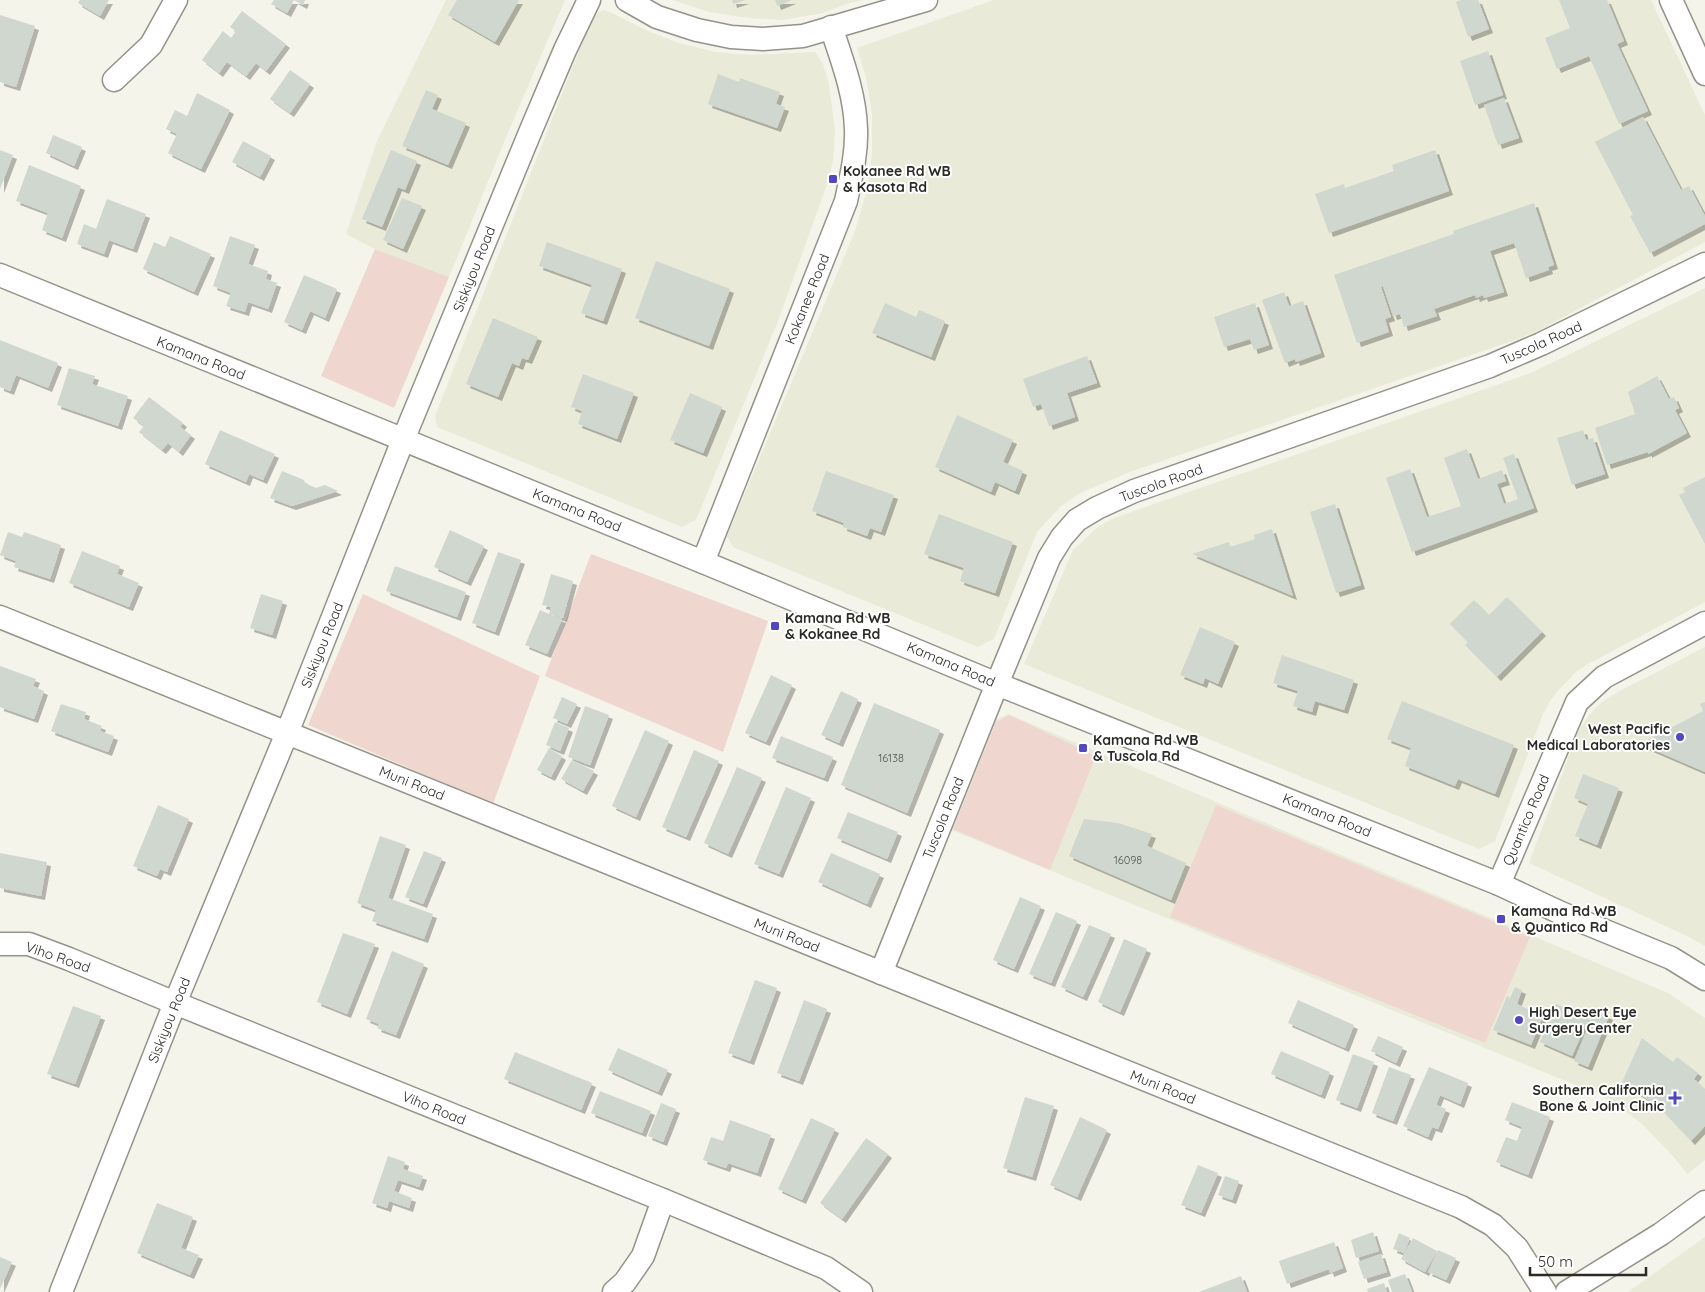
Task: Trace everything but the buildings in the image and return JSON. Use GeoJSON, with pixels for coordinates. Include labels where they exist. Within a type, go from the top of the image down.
{"type":"FeatureCollection","features":[{"type":"Feature","properties":{"kind":"street"},"geometry":{"type":"LineString","coordinates":[[114,80],[151,45],[176,0]]}},
{"type":"Feature","properties":{"kind":"street","name":"Siskiyou Road"},"geometry":{"type":"LineString","coordinates":[[61,1292],[175,1003],[287,732],[403,440],[531,130],[565,50],[589,0]]}},
{"type":"Feature","properties":{"kind":"street"},"geometry":{"type":"LineString","coordinates":[[626,0],[657,17],[697,30],[731,37],[763,39],[803,36],[926,0]]}},
{"type":"Feature","properties":{"kind":"street"},"geometry":{"type":"LineString","coordinates":[[1671,0],[1705,74]]}},
{"type":"Feature","properties":{"kind":"street","name":"Kokanee Road"},"geometry":{"type":"LineString","coordinates":[[703,562],[846,201],[854,165],[856,128],[849,81],[831,28]]}},
{"type":"Feature","properties":{"kind":"street","name":"Tuscola Road"},"geometry":{"type":"LineString","coordinates":[[881,973],[997,684],[1050,558],[1062,537],[1077,520],[1097,508],[1134,491],[1490,366],[1541,344],[1705,264]]}},
{"type":"Feature","properties":{"kind":"street","name":"Kamana Road"},"geometry":{"type":"LineString","coordinates":[[0,275],[997,684],[1499,884],[1561,913],[1671,958],[1705,979]]}},
{"type":"Feature","properties":{"kind":"street","name":"Muni Road"},"geometry":{"type":"LineString","coordinates":[[0,617],[1461,1208],[1493,1225],[1517,1248],[1545,1292]]}},
{"type":"Feature","properties":{"kind":"street","name":"Quantico Road"},"geometry":{"type":"LineString","coordinates":[[1499,884],[1578,702],[1604,677],[1705,623]]}},
{"type":"Feature","properties":{"kind":"street","name":"Viho Road"},"geometry":{"type":"LineString","coordinates":[[0,944],[29,944],[69,959],[664,1200],[826,1268],[861,1292]]}},
{"type":"Feature","properties":{"kind":"street"},"geometry":{"type":"LineString","coordinates":[[614,1292],[625,1282],[643,1256],[664,1200]]}},
{"type":"Feature","properties":{"kind":"street"},"geometry":{"type":"LineString","coordinates":[[1567,1292],[1660,1234],[1705,1202]]}},
{"type":"Feature","properties":{"kind":"shaded area"},"geometry":{"type":"Polygon","coordinates":[[[446,0],[565,0],[449,277],[375,249],[346,234],[377,141],[446,0]]]}},
{"type":"Feature","properties":{"kind":"shaded area"},"geometry":{"type":"Polygon","coordinates":[[[673,0],[865,0],[849,3],[823,13],[783,20],[748,18],[709,12],[673,0]]]}},
{"type":"Feature","properties":{"kind":"shaded area"},"geometry":{"type":"Polygon","coordinates":[[[994,0],[1651,0],[1705,115],[1705,242],[1539,330],[1518,339],[1130,472],[1080,493],[1060,507],[1037,532],[994,639],[978,647],[733,547],[727,536],[855,231],[868,186],[872,152],[872,113],[866,77],[857,48],[994,0]]]}},
{"type":"Feature","properties":{"kind":"shaded area"},"geometry":{"type":"Polygon","coordinates":[[[603,10],[679,43],[715,52],[752,55],[815,52],[823,64],[829,85],[835,130],[833,160],[829,179],[778,321],[696,520],[682,527],[437,427],[435,416],[592,18],[603,10]]]}},
{"type":"Feature","properties":{"kind":"shaded area"},"geometry":{"type":"Polygon","coordinates":[[[375,249],[449,277],[394,408],[321,376],[375,249]]]}},
{"type":"Feature","properties":{"kind":"shaded area"},"geometry":{"type":"Polygon","coordinates":[[[1705,288],[1705,602],[1588,664],[1577,671],[1557,692],[1543,714],[1495,841],[1479,849],[1024,664],[1073,550],[1098,527],[1114,518],[1531,373],[1705,288]]]}},
{"type":"Feature","properties":{"kind":"shaded area"},"geometry":{"type":"Polygon","coordinates":[[[591,554],[768,621],[723,752],[545,676],[591,554]]]}},
{"type":"Feature","properties":{"kind":"shaded area"},"geometry":{"type":"Polygon","coordinates":[[[363,594],[540,676],[493,804],[308,725],[363,594]]]}},
{"type":"Feature","properties":{"kind":"shaded area"},"geometry":{"type":"Polygon","coordinates":[[[1705,647],[1705,946],[1529,863],[1578,732],[1590,714],[1602,702],[1618,692],[1705,647]]]}},
{"type":"Feature","properties":{"kind":"shaded area"},"geometry":{"type":"Polygon","coordinates":[[[1008,714],[1668,993],[1705,1018],[1705,1160],[1687,1174],[1673,1156],[1642,1124],[1600,1095],[951,830],[994,721],[1008,714]]]}},
{"type":"Feature","properties":{"kind":"shaded area"},"geometry":{"type":"Polygon","coordinates":[[[1009,715],[1096,756],[1050,870],[953,829],[996,722],[1009,715]]]}},
{"type":"Feature","properties":{"kind":"shaded area"},"geometry":{"type":"Polygon","coordinates":[[[1216,805],[1530,937],[1485,1043],[1170,917],[1216,805]]]}},
{"type":"Feature","properties":{"kind":"shaded area"},"geometry":{"type":"Polygon","coordinates":[[[1705,1237],[1705,1292],[1628,1292],[1705,1237]]]}},
{"type":"Feature","properties":{"kind":"place","name":"Kokanee Rd WB & Kasota Rd"},"geometry":{"type":"Point","coordinates":[833,179]}},
{"type":"Feature","properties":{"kind":"place","name":"Kamana Rd WB & Kokanee Rd"},"geometry":{"type":"Point","coordinates":[775,626]}},
{"type":"Feature","properties":{"kind":"place","name":"West Pacific Medical Laboratories"},"geometry":{"type":"Point","coordinates":[1680,737]}},
{"type":"Feature","properties":{"kind":"place","name":"Kamana Rd WB & Tuscola Rd"},"geometry":{"type":"Point","coordinates":[1083,748]}},
{"type":"Feature","properties":{"kind":"place","name":"Kamana Rd WB & Quantico Rd"},"geometry":{"type":"Point","coordinates":[1501,919]}},
{"type":"Feature","properties":{"kind":"place","name":"High Desert Eye Surgery Center"},"geometry":{"type":"Point","coordinates":[1519,1020]}},
{"type":"Feature","properties":{"kind":"place","name":"Southern California Bone & Joint Clinic"},"geometry":{"type":"Point","coordinates":[1675,1098]}}]}
